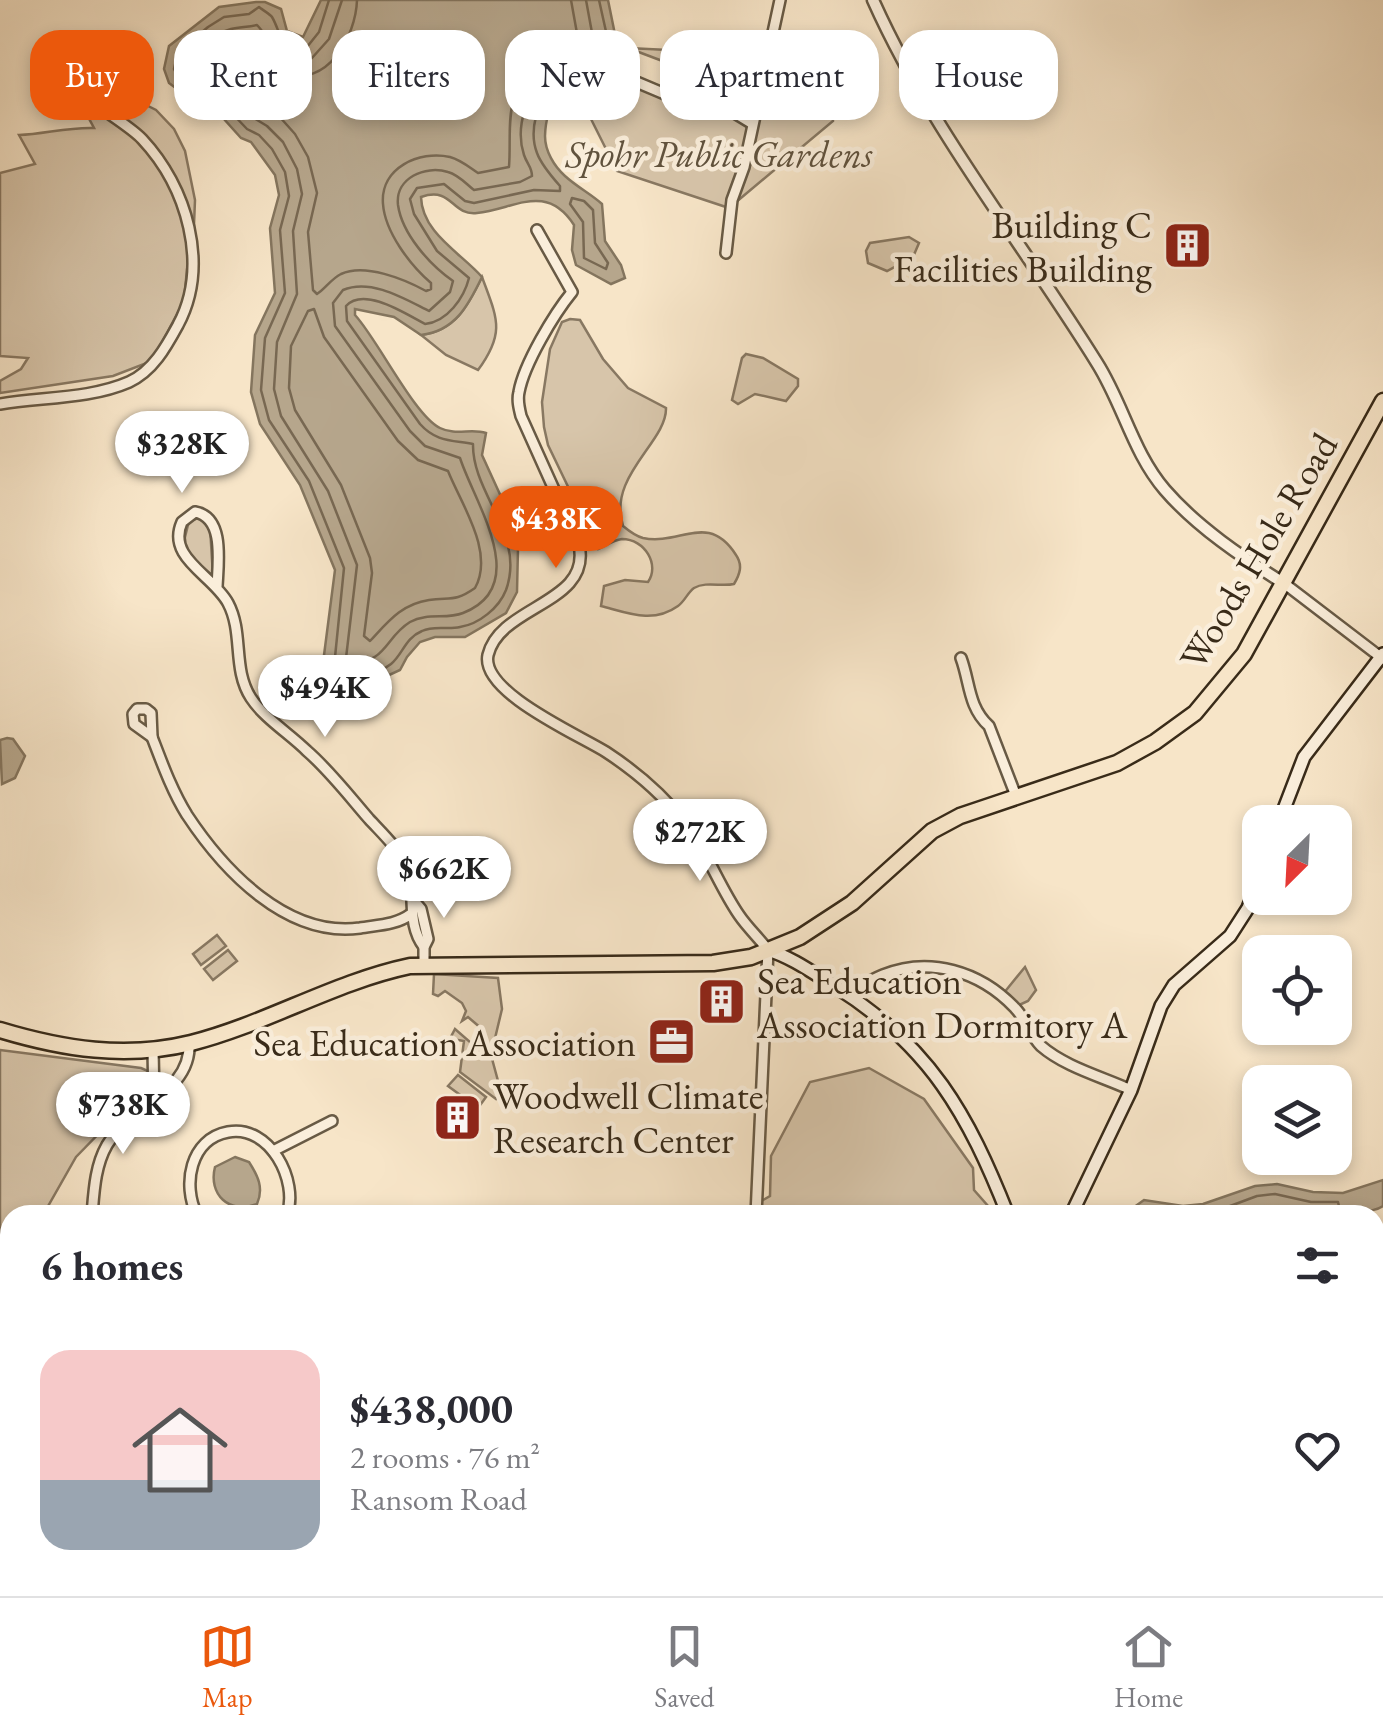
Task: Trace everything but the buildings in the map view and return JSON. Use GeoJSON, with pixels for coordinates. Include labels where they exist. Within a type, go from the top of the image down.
{"type":"FeatureCollection","features":[{"type":"Feature","properties":{"kind":"highway","name":"Woods Hole Road"},"geometry":{"type":"LineString","coordinates":[[0,1030],[78,1049],[153,1049],[190,1043],[375,975],[424,965],[713,963],[752,956],[800,937],[852,903],[932,831],[974,810],[1084,776],[1116,762],[1155,742],[1196,713],[1244,654],[1383,400]]}},
{"type":"Feature","properties":{"kind":"main road"},"geometry":{"type":"LineString","coordinates":[[1286,805],[1304,757],[1382,657]]}},
{"type":"Feature","properties":{"kind":"main road"},"geometry":{"type":"LineString","coordinates":[[1076,1205],[1131,1090],[1167,995],[1230,936],[1244,915]]}},
{"type":"Feature","properties":{"kind":"main road"},"geometry":{"type":"LineString","coordinates":[[768,950],[788,956],[891,1024],[930,1067],[971,1131],[1004,1205]]}},
{"type":"Feature","properties":{"kind":"street"},"geometry":{"type":"LineString","coordinates":[[726,252],[732,200],[744,167],[780,0]]}},
{"type":"Feature","properties":{"kind":"street"},"geometry":{"type":"LineString","coordinates":[[873,0],[936,118],[1104,374],[1151,473],[1188,513],[1382,657]]}},
{"type":"Feature","properties":{"kind":"street"},"geometry":{"type":"LineString","coordinates":[[640,84],[672,97],[713,100],[752,123]]}},
{"type":"Feature","properties":{"kind":"street"},"geometry":{"type":"LineString","coordinates":[[0,404],[109,389],[133,380],[158,358],[183,316],[193,262],[190,228],[181,200],[143,140],[117,120]]}},
{"type":"Feature","properties":{"kind":"street"},"geometry":{"type":"LineString","coordinates":[[537,230],[572,292],[561,305],[524,378],[518,401],[527,433],[579,545],[580,564],[567,587],[538,604],[495,641],[488,657],[489,670],[502,688],[607,753],[648,784],[685,822],[738,914],[768,950],[756,1205]]}},
{"type":"Feature","properties":{"kind":"street"},"geometry":{"type":"LineString","coordinates":[[217,587],[214,524],[206,514],[195,512],[182,522],[179,544],[189,561],[217,587],[235,620],[242,680],[252,700],[314,757],[400,854],[412,879],[415,902],[411,914],[424,947]]}},
{"type":"Feature","properties":{"kind":"street"},"geometry":{"type":"LineString","coordinates":[[961,658],[970,698],[979,717],[989,726],[1016,796]]}},
{"type":"Feature","properties":{"kind":"street"},"geometry":{"type":"LineString","coordinates":[[152,737],[179,799],[206,841],[238,876],[279,908],[310,925],[344,930],[397,923],[411,914]]}},
{"type":"Feature","properties":{"kind":"street"},"geometry":{"type":"LineString","coordinates":[[415,902],[421,909],[428,939],[424,965]]}},
{"type":"Feature","properties":{"kind":"street"},"geometry":{"type":"LineString","coordinates":[[853,998],[865,983],[896,970],[926,965],[950,968],[992,990],[1014,1007],[1040,1045],[1059,1058],[1131,1090]]}},
{"type":"Feature","properties":{"kind":"street"},"geometry":{"type":"LineString","coordinates":[[93,1205],[98,1168],[107,1146],[186,1067],[190,1043]]}},
{"type":"Feature","properties":{"kind":"street"},"geometry":{"type":"LineString","coordinates":[[153,1049],[154,1100]]}},
{"type":"Feature","properties":{"kind":"street"},"geometry":{"type":"LineString","coordinates":[[274,1151],[332,1122]]}},
{"type":"Feature","properties":{"kind":"street"},"geometry":{"type":"LineString","coordinates":[[192,1205],[189,1179],[193,1161],[203,1147],[227,1132],[243,1132],[274,1151],[284,1166],[289,1185],[288,1205]]}},
{"type":"Feature","properties":{"kind":"green space"},"geometry":{"type":"Polygon","coordinates":[[[640,49],[660,50],[660,60],[640,53],[640,49]]]}},
{"type":"Feature","properties":{"kind":"green space","name":"Spohr Public Gardens"},"geometry":{"type":"Polygon","coordinates":[[[640,85],[660,91],[660,120],[833,121],[729,208],[617,171],[592,120],[640,120],[640,85]]]}},
{"type":"Feature","properties":{"kind":"green space"},"geometry":{"type":"Polygon","coordinates":[[[154,109],[174,129],[185,151],[195,200],[193,249],[184,301],[152,361],[113,376],[0,393],[0,381],[21,369],[28,358],[0,356],[0,173],[35,164],[19,135],[94,128],[90,120],[154,120],[154,109]]]}},
{"type":"Feature","properties":{"kind":"green space"},"geometry":{"type":"Polygon","coordinates":[[[909,237],[919,243],[913,257],[887,271],[868,263],[866,251],[870,243],[909,237]]]}},
{"type":"Feature","properties":{"kind":"green space"},"geometry":{"type":"Polygon","coordinates":[[[482,277],[492,303],[496,335],[478,370],[446,355],[421,335],[452,323],[482,277]]]}},
{"type":"Feature","properties":{"kind":"green space"},"geometry":{"type":"Polygon","coordinates":[[[580,320],[603,359],[628,388],[666,408],[664,421],[623,491],[623,526],[643,538],[704,532],[715,535],[738,559],[740,570],[734,584],[699,586],[678,606],[659,615],[601,606],[604,586],[625,580],[648,582],[652,568],[648,554],[630,540],[622,539],[598,549],[548,445],[542,402],[550,349],[562,322],[580,320]]]}},
{"type":"Feature","properties":{"kind":"green space"},"geometry":{"type":"Polygon","coordinates":[[[746,354],[763,358],[798,379],[798,386],[786,401],[755,394],[738,404],[732,400],[746,354]]]}},
{"type":"Feature","properties":{"kind":"green space"},"geometry":{"type":"Polygon","coordinates":[[[202,517],[210,527],[213,576],[183,545],[189,521],[202,517]]]}},
{"type":"Feature","properties":{"kind":"green space"},"geometry":{"type":"Polygon","coordinates":[[[217,935],[226,946],[201,965],[193,954],[217,935]]]}},
{"type":"Feature","properties":{"kind":"green space"},"geometry":{"type":"Polygon","coordinates":[[[228,950],[237,961],[213,980],[204,969],[228,950]]]}},
{"type":"Feature","properties":{"kind":"green space"},"geometry":{"type":"Polygon","coordinates":[[[1025,967],[1036,990],[1028,1001],[1017,1006],[1003,994],[1025,967]]]}},
{"type":"Feature","properties":{"kind":"green space"},"geometry":{"type":"Polygon","coordinates":[[[434,974],[498,978],[502,1009],[491,1055],[501,1092],[496,1099],[460,1072],[464,1041],[452,1039],[451,1050],[445,1048],[455,1029],[471,1043],[482,1029],[468,1017],[462,1021],[466,1011],[462,1003],[445,991],[438,996],[433,994],[434,974]]]}},
{"type":"Feature","properties":{"kind":"green space"},"geometry":{"type":"Polygon","coordinates":[[[0,1050],[148,1071],[148,1083],[76,1157],[49,1205],[0,1205],[0,1050]]]}},
{"type":"Feature","properties":{"kind":"green space"},"geometry":{"type":"Polygon","coordinates":[[[869,1068],[924,1099],[973,1168],[974,1190],[987,1205],[754,1205],[770,1196],[771,1156],[810,1082],[869,1068]]]}},
{"type":"Feature","properties":{"kind":"green space"},"geometry":{"type":"Polygon","coordinates":[[[458,1075],[486,1097],[478,1108],[448,1086],[458,1075]]]}},
{"type":"Feature","properties":{"kind":"water"},"geometry":{"type":"Polygon","coordinates":[[[321,0],[608,0],[614,30],[505,30],[505,120],[547,120],[548,153],[557,168],[602,204],[605,241],[625,278],[611,284],[576,265],[572,250],[574,225],[552,204],[529,201],[468,213],[440,195],[432,195],[421,197],[428,221],[444,242],[482,277],[466,307],[452,323],[421,335],[394,317],[355,309],[355,315],[430,420],[446,430],[486,433],[482,455],[514,525],[518,548],[517,592],[506,613],[465,637],[435,637],[420,642],[400,670],[372,683],[337,682],[327,675],[323,663],[335,570],[300,485],[260,424],[251,392],[255,335],[275,293],[270,228],[279,195],[275,175],[251,142],[241,138],[225,120],[312,120],[312,30],[306,30],[321,0]]]}},
{"type":"Feature","properties":{"kind":"water"},"geometry":{"type":"Polygon","coordinates":[[[265,2],[281,9],[287,30],[190,30],[219,7],[265,2]]]}},
{"type":"Feature","properties":{"kind":"water"},"geometry":{"type":"Polygon","coordinates":[[[174,42],[174,87],[164,69],[169,46],[174,42]]]}},
{"type":"Feature","properties":{"kind":"water"},"geometry":{"type":"Polygon","coordinates":[[[13,739],[25,756],[15,778],[2,784],[0,740],[13,739]]]}},
{"type":"Feature","properties":{"kind":"water"},"geometry":{"type":"Polygon","coordinates":[[[235,1157],[249,1162],[260,1187],[257,1204],[233,1205],[223,1200],[215,1186],[215,1167],[235,1157]]]}},
{"type":"Feature","properties":{"kind":"water"},"geometry":{"type":"Polygon","coordinates":[[[1383,1180],[1383,1205],[1193,1205],[1255,1186],[1277,1184],[1313,1192],[1343,1193],[1383,1180]]]}},
{"type":"Feature","properties":{"kind":"water"},"geometry":{"type":"Polygon","coordinates":[[[1144,1200],[1176,1205],[1137,1205],[1144,1200]]]}},
{"type":"Feature","properties":{"kind":"place","name":"Building C Facilities Building"},"geometry":{"type":"Point","coordinates":[1187,246]}},
{"type":"Feature","properties":{"kind":"place","name":"Sea Education Association Dormitory A"},"geometry":{"type":"Point","coordinates":[722,1002]}},
{"type":"Feature","properties":{"kind":"place","name":"Sea Education Association"},"geometry":{"type":"Point","coordinates":[671,1042]}},
{"type":"Feature","properties":{"kind":"place","name":"Woodwell Climate Research Center"},"geometry":{"type":"Point","coordinates":[458,1117]}}]}
